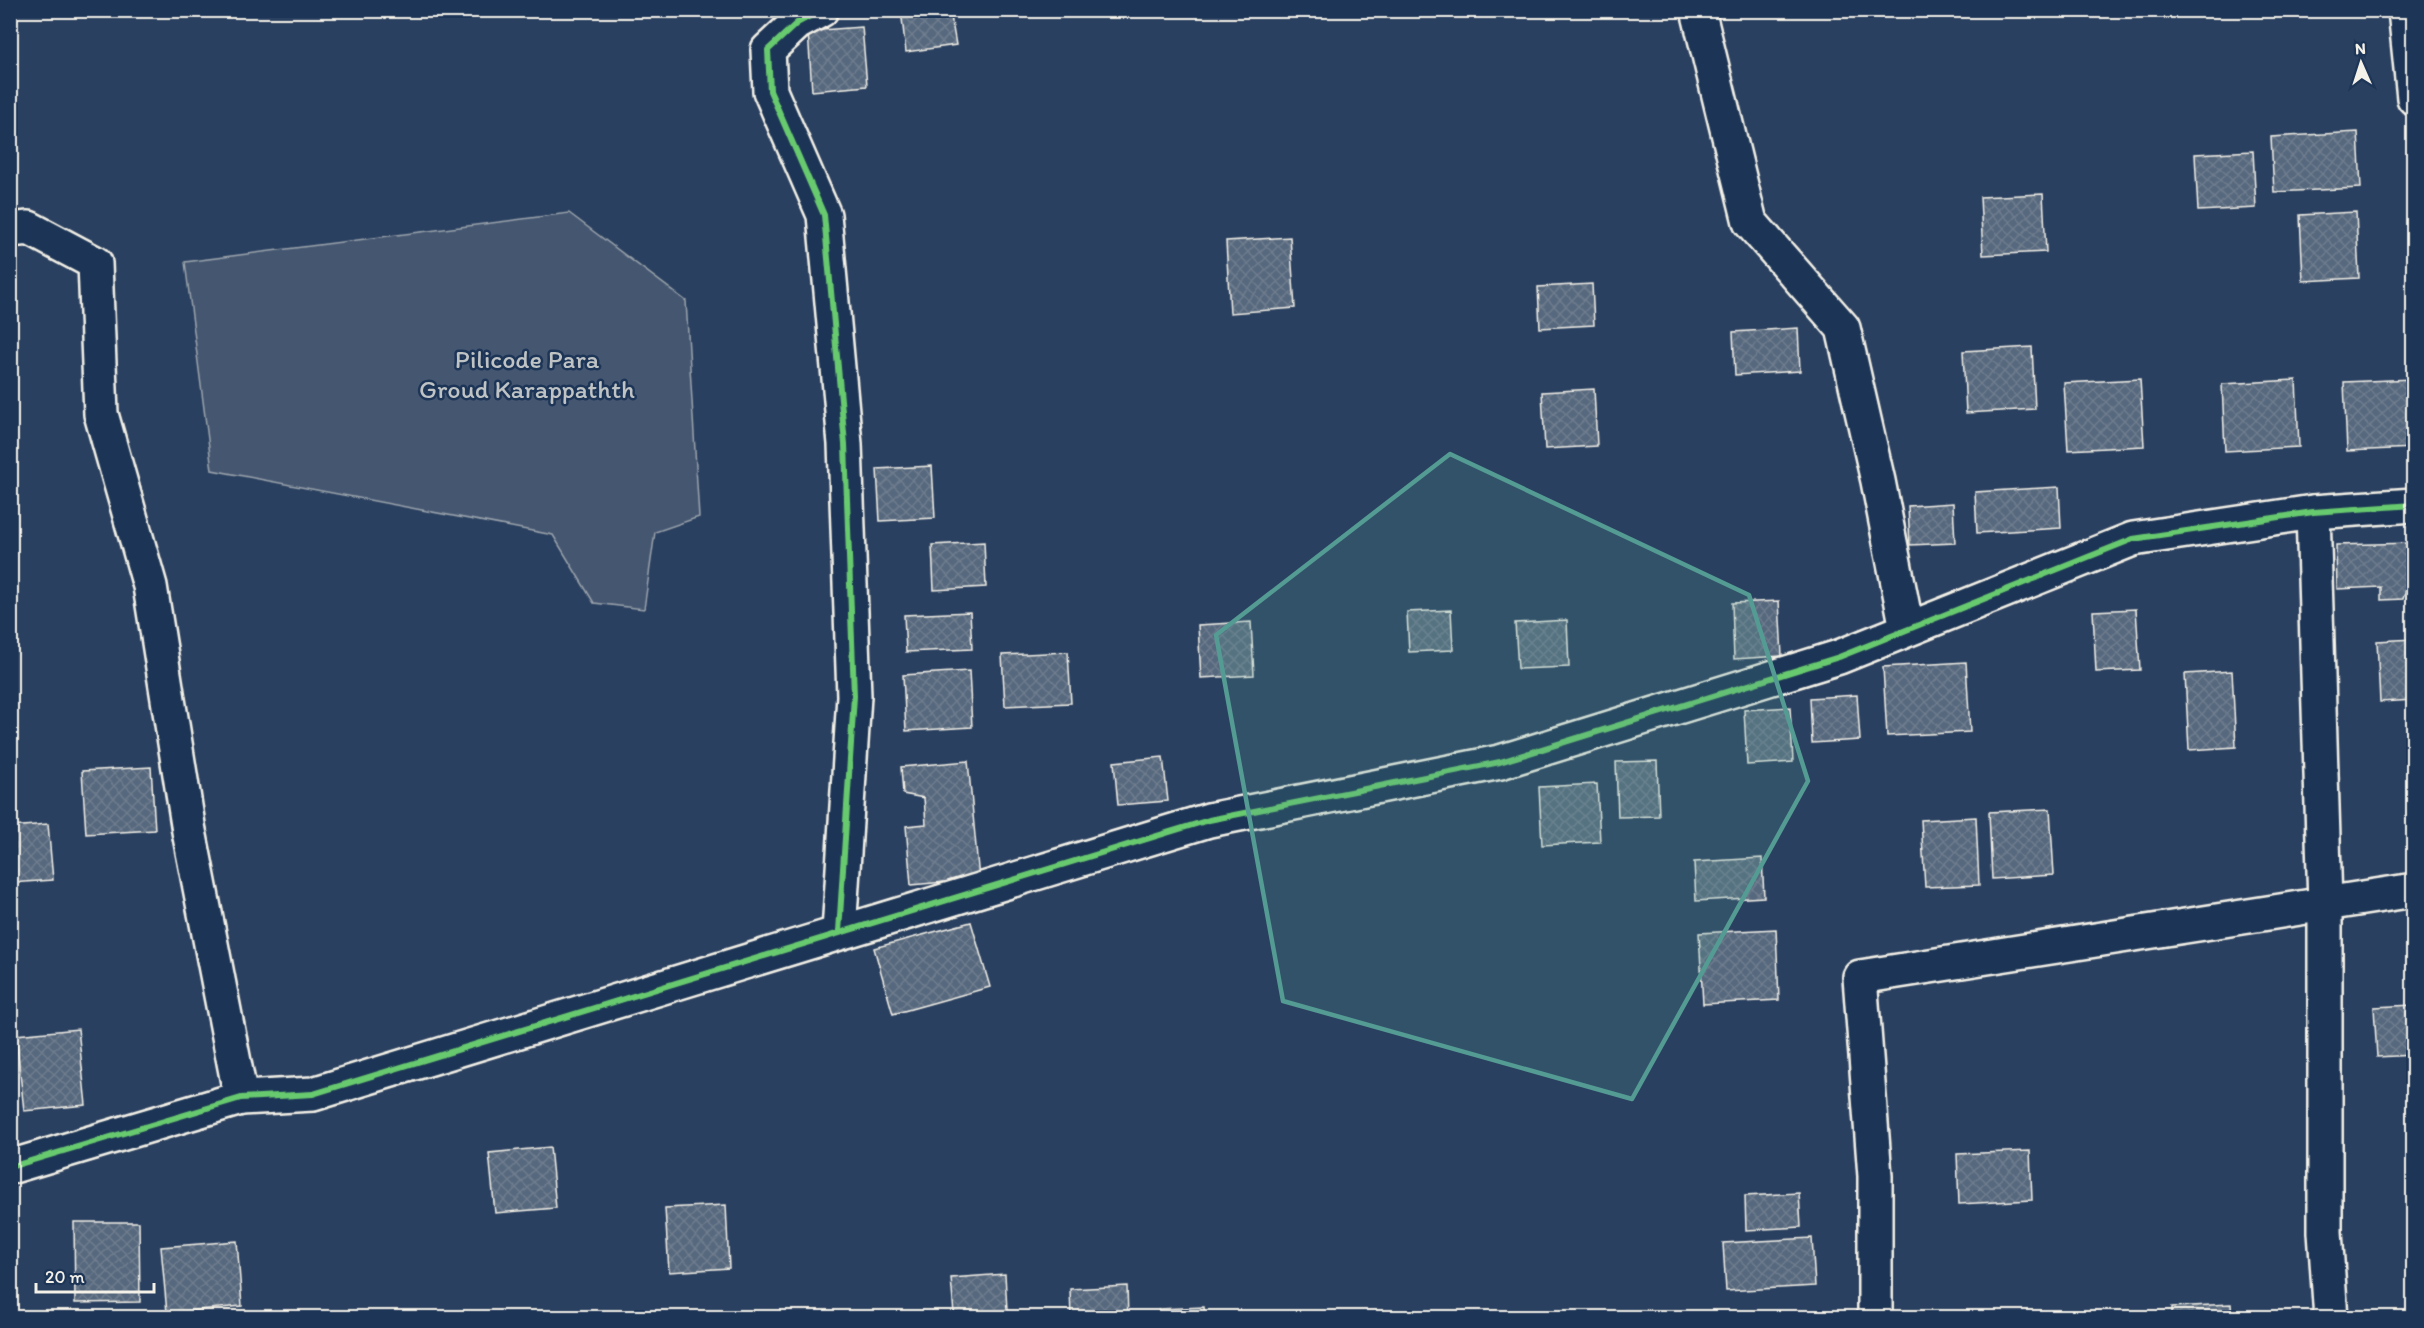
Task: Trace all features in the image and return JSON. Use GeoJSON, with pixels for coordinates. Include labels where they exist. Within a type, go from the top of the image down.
{"type":"FeatureCollection","features":[{"type":"Feature","properties":{"kind":"street"},"geometry":{"type":"LineString","coordinates":[[822,10],[797,23],[768,50],[770,91],[824,215],[845,444],[854,696],[839,932]]}},
{"type":"Feature","properties":{"kind":"street"},"geometry":{"type":"LineString","coordinates":[[1698,10],[1750,222],[1843,328],[1878,481],[1907,629]]}},
{"type":"Feature","properties":{"kind":"street"},"geometry":{"type":"LineString","coordinates":[[2405,10],[2414,98]]}},
{"type":"Feature","properties":{"kind":"street"},"geometry":{"type":"LineString","coordinates":[[10,230],[29,228],[95,263],[101,414],[150,586],[189,831],[241,1098]]}},
{"type":"Feature","properties":{"kind":"street"},"geometry":{"type":"LineString","coordinates":[[10,1167],[241,1098],[313,1094],[1209,820],[1500,762],[1839,657],[2133,539],[2313,512],[2414,505]]}},
{"type":"Feature","properties":{"kind":"street"},"geometry":{"type":"LineString","coordinates":[[2313,512],[2325,904],[2325,1232],[2331,1317]]}},
{"type":"Feature","properties":{"kind":"street"},"geometry":{"type":"LineString","coordinates":[[1875,1317],[1875,1176],[1860,977],[2414,890]]}},
{"type":"Feature","properties":{"kind":"highlighted area"},"geometry":{"type":"Polygon","coordinates":[[[1450,454],[1749,595],[1808,781],[1632,1099],[1283,1001],[1216,635],[1450,454]]]}},
{"type":"Feature","properties":{"kind":"green space","name":"Pilicode Para Groud Karappathth"},"geometry":{"type":"Polygon","coordinates":[[[569,213],[686,301],[699,517],[655,532],[644,609],[594,603],[553,535],[212,470],[185,262],[569,213]]]}},
{"type":"Feature","properties":{"kind":"building"},"geometry":{"type":"Polygon","coordinates":[[[901,10],[950,10],[956,45],[906,52],[901,10]]]}},
{"type":"Feature","properties":{"kind":"building"},"geometry":{"type":"Polygon","coordinates":[[[862,27],[867,86],[812,91],[808,31],[862,27]]]}},
{"type":"Feature","properties":{"kind":"building"},"geometry":{"type":"Polygon","coordinates":[[[2358,132],[2361,188],[2274,192],[2271,137],[2358,132]]]}},
{"type":"Feature","properties":{"kind":"building"},"geometry":{"type":"Polygon","coordinates":[[[2253,151],[2256,208],[2198,211],[2195,154],[2253,151]]]}},
{"type":"Feature","properties":{"kind":"building"},"geometry":{"type":"Polygon","coordinates":[[[2043,194],[2046,252],[1983,255],[1980,197],[2043,194]]]}},
{"type":"Feature","properties":{"kind":"building"},"geometry":{"type":"Polygon","coordinates":[[[2356,212],[2359,278],[2303,281],[2300,215],[2356,212]]]}},
{"type":"Feature","properties":{"kind":"building"},"geometry":{"type":"Polygon","coordinates":[[[1290,237],[1295,308],[1230,313],[1226,241],[1290,237]]]}},
{"type":"Feature","properties":{"kind":"building"},"geometry":{"type":"Polygon","coordinates":[[[1592,284],[1594,325],[1540,328],[1538,287],[1592,284]]]}},
{"type":"Feature","properties":{"kind":"building"},"geometry":{"type":"Polygon","coordinates":[[[1798,328],[1800,371],[1735,375],[1733,332],[1798,328]]]}},
{"type":"Feature","properties":{"kind":"building"},"geometry":{"type":"Polygon","coordinates":[[[2032,347],[2035,409],[1966,413],[1963,351],[2032,347]]]}},
{"type":"Feature","properties":{"kind":"building"},"geometry":{"type":"Polygon","coordinates":[[[2140,379],[2144,446],[2068,450],[2064,383],[2140,379]]]}},
{"type":"Feature","properties":{"kind":"building"},"geometry":{"type":"Polygon","coordinates":[[[2413,379],[2414,448],[2347,451],[2344,382],[2413,379]]]}},
{"type":"Feature","properties":{"kind":"building"},"geometry":{"type":"Polygon","coordinates":[[[2296,380],[2299,447],[2225,451],[2222,384],[2296,380]]]}},
{"type":"Feature","properties":{"kind":"building"},"geometry":{"type":"Polygon","coordinates":[[[1594,389],[1597,446],[1545,449],[1542,392],[1594,389]]]}},
{"type":"Feature","properties":{"kind":"building"},"geometry":{"type":"Polygon","coordinates":[[[932,466],[935,518],[880,521],[877,469],[932,466]]]}},
{"type":"Feature","properties":{"kind":"building"},"geometry":{"type":"Polygon","coordinates":[[[2059,487],[2061,528],[1977,533],[1975,492],[2059,487]]]}},
{"type":"Feature","properties":{"kind":"building"},"geometry":{"type":"Polygon","coordinates":[[[1953,503],[1955,543],[1910,545],[1908,506],[1953,503]]]}},
{"type":"Feature","properties":{"kind":"building"},"geometry":{"type":"Polygon","coordinates":[[[984,542],[986,587],[934,590],[932,545],[984,542]]]}},
{"type":"Feature","properties":{"kind":"building"},"geometry":{"type":"Polygon","coordinates":[[[2413,543],[2414,590],[2406,590],[2403,599],[2381,600],[2381,587],[2337,589],[2336,545],[2413,543]]]}},
{"type":"Feature","properties":{"kind":"building"},"geometry":{"type":"Polygon","coordinates":[[[1779,601],[1782,656],[1734,659],[1732,603],[1779,601]]]}},
{"type":"Feature","properties":{"kind":"building"},"geometry":{"type":"Polygon","coordinates":[[[2136,609],[2140,670],[2096,672],[2093,611],[2136,609]]]}},
{"type":"Feature","properties":{"kind":"building"},"geometry":{"type":"Polygon","coordinates":[[[1451,610],[1453,650],[1409,652],[1407,612],[1451,610]]]}},
{"type":"Feature","properties":{"kind":"building"},"geometry":{"type":"Polygon","coordinates":[[[970,612],[972,649],[906,652],[904,615],[970,612]]]}},
{"type":"Feature","properties":{"kind":"building"},"geometry":{"type":"Polygon","coordinates":[[[1567,620],[1569,667],[1518,669],[1515,623],[1567,620]]]}},
{"type":"Feature","properties":{"kind":"building"},"geometry":{"type":"Polygon","coordinates":[[[1251,622],[1254,675],[1201,678],[1198,625],[1251,622]]]}},
{"type":"Feature","properties":{"kind":"building"},"geometry":{"type":"Polygon","coordinates":[[[2414,639],[2414,700],[2380,702],[2377,641],[2414,639]]]}},
{"type":"Feature","properties":{"kind":"building"},"geometry":{"type":"Polygon","coordinates":[[[1068,652],[1071,703],[1005,706],[1002,655],[1068,652]]]}},
{"type":"Feature","properties":{"kind":"building"},"geometry":{"type":"Polygon","coordinates":[[[1966,662],[1970,732],[1887,736],[1883,667],[1966,662]]]}},
{"type":"Feature","properties":{"kind":"building"},"geometry":{"type":"Polygon","coordinates":[[[969,671],[972,727],[906,731],[903,675],[969,671]]]}},
{"type":"Feature","properties":{"kind":"building"},"geometry":{"type":"Polygon","coordinates":[[[2232,671],[2236,747],[2189,750],[2185,674],[2232,671]]]}},
{"type":"Feature","properties":{"kind":"building"},"geometry":{"type":"Polygon","coordinates":[[[1857,695],[1860,740],[1812,743],[1810,698],[1857,695]]]}},
{"type":"Feature","properties":{"kind":"building"},"geometry":{"type":"Polygon","coordinates":[[[1790,707],[1793,762],[1747,765],[1744,710],[1790,707]]]}},
{"type":"Feature","properties":{"kind":"building"},"geometry":{"type":"Polygon","coordinates":[[[1163,757],[1168,801],[1118,805],[1114,762],[1163,757]]]}},
{"type":"Feature","properties":{"kind":"building"},"geometry":{"type":"Polygon","coordinates":[[[968,761],[979,879],[911,885],[906,826],[926,824],[924,798],[903,794],[901,767],[968,761]]]}},
{"type":"Feature","properties":{"kind":"building"},"geometry":{"type":"Polygon","coordinates":[[[1657,761],[1659,816],[1618,817],[1616,762],[1657,761]]]}},
{"type":"Feature","properties":{"kind":"building"},"geometry":{"type":"Polygon","coordinates":[[[151,767],[155,830],[86,834],[82,771],[151,767]]]}},
{"type":"Feature","properties":{"kind":"building"},"geometry":{"type":"Polygon","coordinates":[[[1597,784],[1600,842],[1542,845],[1539,787],[1597,784]]]}},
{"type":"Feature","properties":{"kind":"building"},"geometry":{"type":"Polygon","coordinates":[[[2050,809],[2054,875],[1992,879],[1989,812],[2050,809]]]}},
{"type":"Feature","properties":{"kind":"building"},"geometry":{"type":"Polygon","coordinates":[[[1976,817],[1979,885],[1925,887],[1921,820],[1976,817]]]}},
{"type":"Feature","properties":{"kind":"building"},"geometry":{"type":"Polygon","coordinates":[[[48,824],[53,880],[10,883],[10,827],[48,824]]]}},
{"type":"Feature","properties":{"kind":"building"},"geometry":{"type":"Polygon","coordinates":[[[1762,858],[1764,897],[1696,901],[1694,862],[1762,858]]]}},
{"type":"Feature","properties":{"kind":"building"},"geometry":{"type":"Polygon","coordinates":[[[971,922],[990,987],[893,1014],[874,948],[971,922]]]}},
{"type":"Feature","properties":{"kind":"building"},"geometry":{"type":"Polygon","coordinates":[[[1776,929],[1779,1000],[1703,1004],[1699,933],[1776,929]]]}},
{"type":"Feature","properties":{"kind":"building"},"geometry":{"type":"Polygon","coordinates":[[[2414,1005],[2414,1055],[2377,1057],[2374,1007],[2414,1005]]]}},
{"type":"Feature","properties":{"kind":"building"},"geometry":{"type":"Polygon","coordinates":[[[78,1029],[86,1105],[24,1111],[16,1035],[78,1029]]]}},
{"type":"Feature","properties":{"kind":"building"},"geometry":{"type":"Polygon","coordinates":[[[550,1147],[556,1208],[495,1213],[489,1153],[550,1147]]]}},
{"type":"Feature","properties":{"kind":"building"},"geometry":{"type":"Polygon","coordinates":[[[2030,1151],[2032,1200],[1959,1204],[1957,1154],[2030,1151]]]}},
{"type":"Feature","properties":{"kind":"building"},"geometry":{"type":"Polygon","coordinates":[[[1799,1193],[1801,1227],[1746,1230],[1745,1196],[1799,1193]]]}},
{"type":"Feature","properties":{"kind":"building"},"geometry":{"type":"Polygon","coordinates":[[[726,1205],[729,1268],[669,1272],[665,1208],[726,1205]]]}},
{"type":"Feature","properties":{"kind":"building"},"geometry":{"type":"Polygon","coordinates":[[[74,1222],[139,1222],[140,1302],[75,1303],[74,1222]]]}},
{"type":"Feature","properties":{"kind":"building"},"geometry":{"type":"Polygon","coordinates":[[[1812,1238],[1815,1286],[1726,1291],[1723,1243],[1812,1238]]]}},
{"type":"Feature","properties":{"kind":"building"},"geometry":{"type":"Polygon","coordinates":[[[237,1241],[242,1306],[167,1313],[161,1247],[237,1241]]]}},
{"type":"Feature","properties":{"kind":"building"},"geometry":{"type":"Polygon","coordinates":[[[1005,1274],[1007,1310],[954,1314],[951,1278],[1005,1274]]]}},
{"type":"Feature","properties":{"kind":"building"},"geometry":{"type":"Polygon","coordinates":[[[1127,1286],[1128,1318],[1071,1318],[1070,1289],[1127,1286]]]}},
{"type":"Feature","properties":{"kind":"building"},"geometry":{"type":"Polygon","coordinates":[[[2231,1304],[2232,1318],[2172,1318],[2172,1307],[2231,1304]]]}},
{"type":"Feature","properties":{"kind":"building"},"geometry":{"type":"Polygon","coordinates":[[[1204,1307],[1205,1318],[1159,1318],[1159,1309],[1204,1307]]]}},
{"type":"Feature","properties":{"kind":"cycle path"},"geometry":{"type":"LineString","coordinates":[[821,10],[797,23],[768,50],[770,91],[824,215],[845,444],[854,696],[839,932]]}},
{"type":"Feature","properties":{"kind":"cycle path"},"geometry":{"type":"LineString","coordinates":[[10,1167],[241,1098],[313,1094],[1209,820],[1500,762],[1839,657],[2133,539],[2313,512],[2414,505]]}}]}
